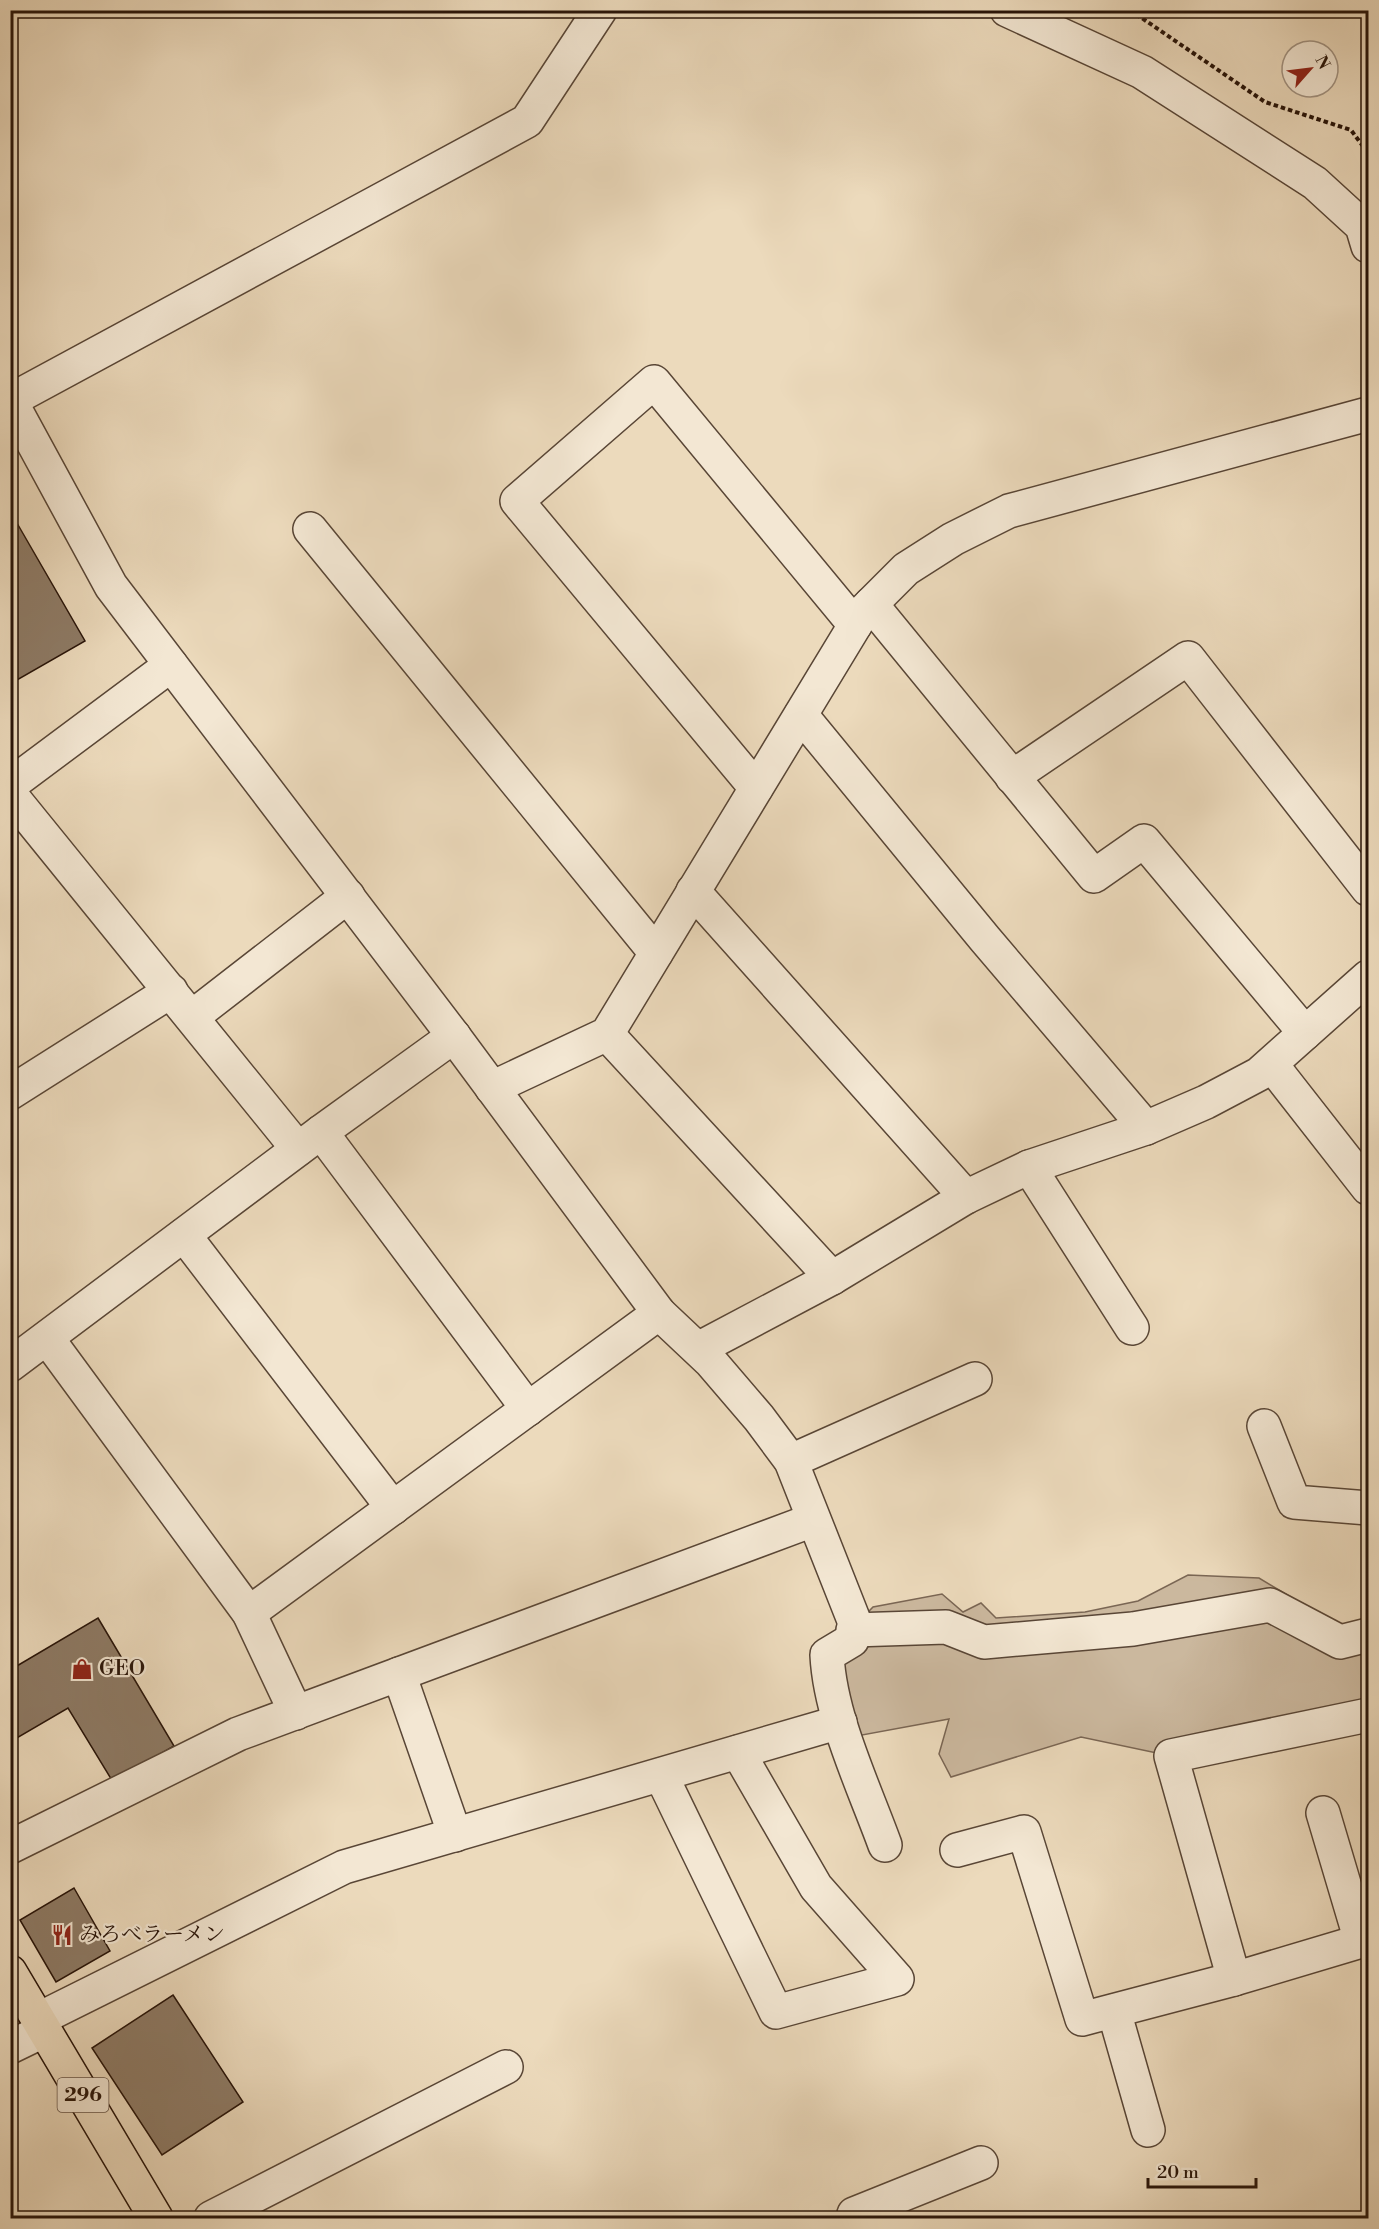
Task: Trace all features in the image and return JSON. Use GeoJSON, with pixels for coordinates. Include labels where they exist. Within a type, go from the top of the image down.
{"type":"FeatureCollection","features":[{"type":"Feature","properties":{"kind":"highway","name":"296"},"geometry":{"type":"LineString","coordinates":[[10,1972],[156,2218]]}},
{"type":"Feature","properties":{"kind":"street"},"geometry":{"type":"LineString","coordinates":[[600,10],[527,121],[11,400],[111,586],[348,896],[659,1313],[711,1362],[759,1418],[791,1461],[855,1623],[852,1641],[827,1655],[828,1671],[840,1722],[885,1845]]}},
{"type":"Feature","properties":{"kind":"street"},"geometry":{"type":"LineString","coordinates":[[1007,10],[1142,72],[1315,183],[1362,226],[1368,246]]}},
{"type":"Feature","properties":{"kind":"street"},"geometry":{"type":"LineString","coordinates":[[756,788],[517,501],[654,382],[1012,777],[1094,876],[1144,841],[1305,1033]]}},
{"type":"Feature","properties":{"kind":"street"},"geometry":{"type":"LineString","coordinates":[[492,1088],[607,1034],[863,614],[906,569],[953,539],[1010,511],[1368,414]]}},
{"type":"Feature","properties":{"kind":"street"},"geometry":{"type":"LineString","coordinates":[[310,529],[656,953]]}},
{"type":"Feature","properties":{"kind":"street"},"geometry":{"type":"LineString","coordinates":[[1012,777],[1188,658],[1368,889]]}},
{"type":"Feature","properties":{"kind":"street"},"geometry":{"type":"LineString","coordinates":[[10,785],[171,665]]}},
{"type":"Feature","properties":{"kind":"street"},"geometry":{"type":"LineString","coordinates":[[801,715],[985,939],[1146,1128]]}},
{"type":"Feature","properties":{"kind":"street"},"geometry":{"type":"LineString","coordinates":[[10,794],[192,1017],[309,1141],[528,1409]]}},
{"type":"Feature","properties":{"kind":"street"},"geometry":{"type":"LineString","coordinates":[[693,891],[966,1197]]}},
{"type":"Feature","properties":{"kind":"street"},"geometry":{"type":"LineString","coordinates":[[192,1017],[348,896]]}},
{"type":"Feature","properties":{"kind":"street"},"geometry":{"type":"LineString","coordinates":[[698,1350],[832,1278],[966,1197],[1029,1167],[1146,1128],[1206,1102],[1259,1074],[1368,977]]}},
{"type":"Feature","properties":{"kind":"street"},"geometry":{"type":"LineString","coordinates":[[10,1093],[171,991]]}},
{"type":"Feature","properties":{"kind":"street"},"geometry":{"type":"LineString","coordinates":[[607,1034],[832,1278]]}},
{"type":"Feature","properties":{"kind":"street"},"geometry":{"type":"LineString","coordinates":[[10,1365],[453,1036]]}},
{"type":"Feature","properties":{"kind":"street"},"geometry":{"type":"LineString","coordinates":[[1271,1064],[1368,1188]]}},
{"type":"Feature","properties":{"kind":"street"},"geometry":{"type":"LineString","coordinates":[[1029,1167],[1132,1328]]}},
{"type":"Feature","properties":{"kind":"street"},"geometry":{"type":"LineString","coordinates":[[184,1235],[393,1508]]}},
{"type":"Feature","properties":{"kind":"street"},"geometry":{"type":"LineString","coordinates":[[249,1613],[659,1313]]}},
{"type":"Feature","properties":{"kind":"street"},"geometry":{"type":"LineString","coordinates":[[47,1338],[249,1613],[296,1713]]}},
{"type":"Feature","properties":{"kind":"street"},"geometry":{"type":"LineString","coordinates":[[791,1461],[975,1379]]}},
{"type":"Feature","properties":{"kind":"street"},"geometry":{"type":"LineString","coordinates":[[1264,1426],[1294,1502],[1368,1508]]}},
{"type":"Feature","properties":{"kind":"street"},"geometry":{"type":"LineString","coordinates":[[10,1847],[238,1734],[813,1520]]}},
{"type":"Feature","properties":{"kind":"street"},"geometry":{"type":"LineString","coordinates":[[853,1630],[946,1627],[984,1642],[1134,1629],[1270,1605],[1340,1642],[1368,1635]]}},
{"type":"Feature","properties":{"kind":"street"},"geometry":{"type":"LineString","coordinates":[[399,1674],[455,1835]]}},
{"type":"Feature","properties":{"kind":"street"},"geometry":{"type":"LineString","coordinates":[[1234,1979],[1171,1756],[1368,1715]]}},
{"type":"Feature","properties":{"kind":"street"},"geometry":{"type":"LineString","coordinates":[[10,2047],[42,2024],[344,1867],[840,1722]]}},
{"type":"Feature","properties":{"kind":"street"},"geometry":{"type":"LineString","coordinates":[[661,1775],[776,2012],[897,1979],[816,1887],[738,1752]]}},
{"type":"Feature","properties":{"kind":"street"},"geometry":{"type":"LineString","coordinates":[[957,1850],[1024,1832],[1082,2019],[1234,1979],[1365,1940],[1323,1813]]}},
{"type":"Feature","properties":{"kind":"street"},"geometry":{"type":"LineString","coordinates":[[1114,2011],[1148,2130]]}},
{"type":"Feature","properties":{"kind":"street"},"geometry":{"type":"LineString","coordinates":[[211,2218],[506,2067]]}},
{"type":"Feature","properties":{"kind":"street"},"geometry":{"type":"LineString","coordinates":[[855,2218],[854,2214],[981,2163]]}},
{"type":"Feature","properties":{"kind":"path"},"geometry":{"type":"LineString","coordinates":[[1130,10],[1265,102],[1350,130],[1368,153]]}},
{"type":"Feature","properties":{"kind":"shaded area"},"geometry":{"type":"Polygon","coordinates":[[[1188,1575],[1259,1578],[1336,1624],[1368,1623],[1368,1715],[1171,1756],[1081,1737],[951,1777],[939,1754],[949,1719],[846,1738],[827,1655],[873,1607],[942,1594],[963,1612],[981,1603],[996,1618],[1085,1612],[1138,1601],[1188,1575]]]}},
{"type":"Feature","properties":{"kind":"building"},"geometry":{"type":"Polygon","coordinates":[[[10,511],[85,641],[10,684],[10,511]]]}},
{"type":"Feature","properties":{"kind":"building"},"geometry":{"type":"Polygon","coordinates":[[[98,1618],[174,1746],[113,1782],[68,1708],[10,1742],[10,1670],[98,1618]]]}},
{"type":"Feature","properties":{"kind":"building"},"geometry":{"type":"Polygon","coordinates":[[[74,1888],[110,1951],[56,1982],[20,1920],[74,1888]]]}},
{"type":"Feature","properties":{"kind":"building"},"geometry":{"type":"Polygon","coordinates":[[[173,1995],[243,2102],[162,2155],[92,2048],[173,1995]]]}},
{"type":"Feature","properties":{"kind":"place","name":"GEO"},"geometry":{"type":"Point","coordinates":[82,1669]}},
{"type":"Feature","properties":{"kind":"place","name":"みろべラーメン"},"geometry":{"type":"Point","coordinates":[62,1935]}}]}
